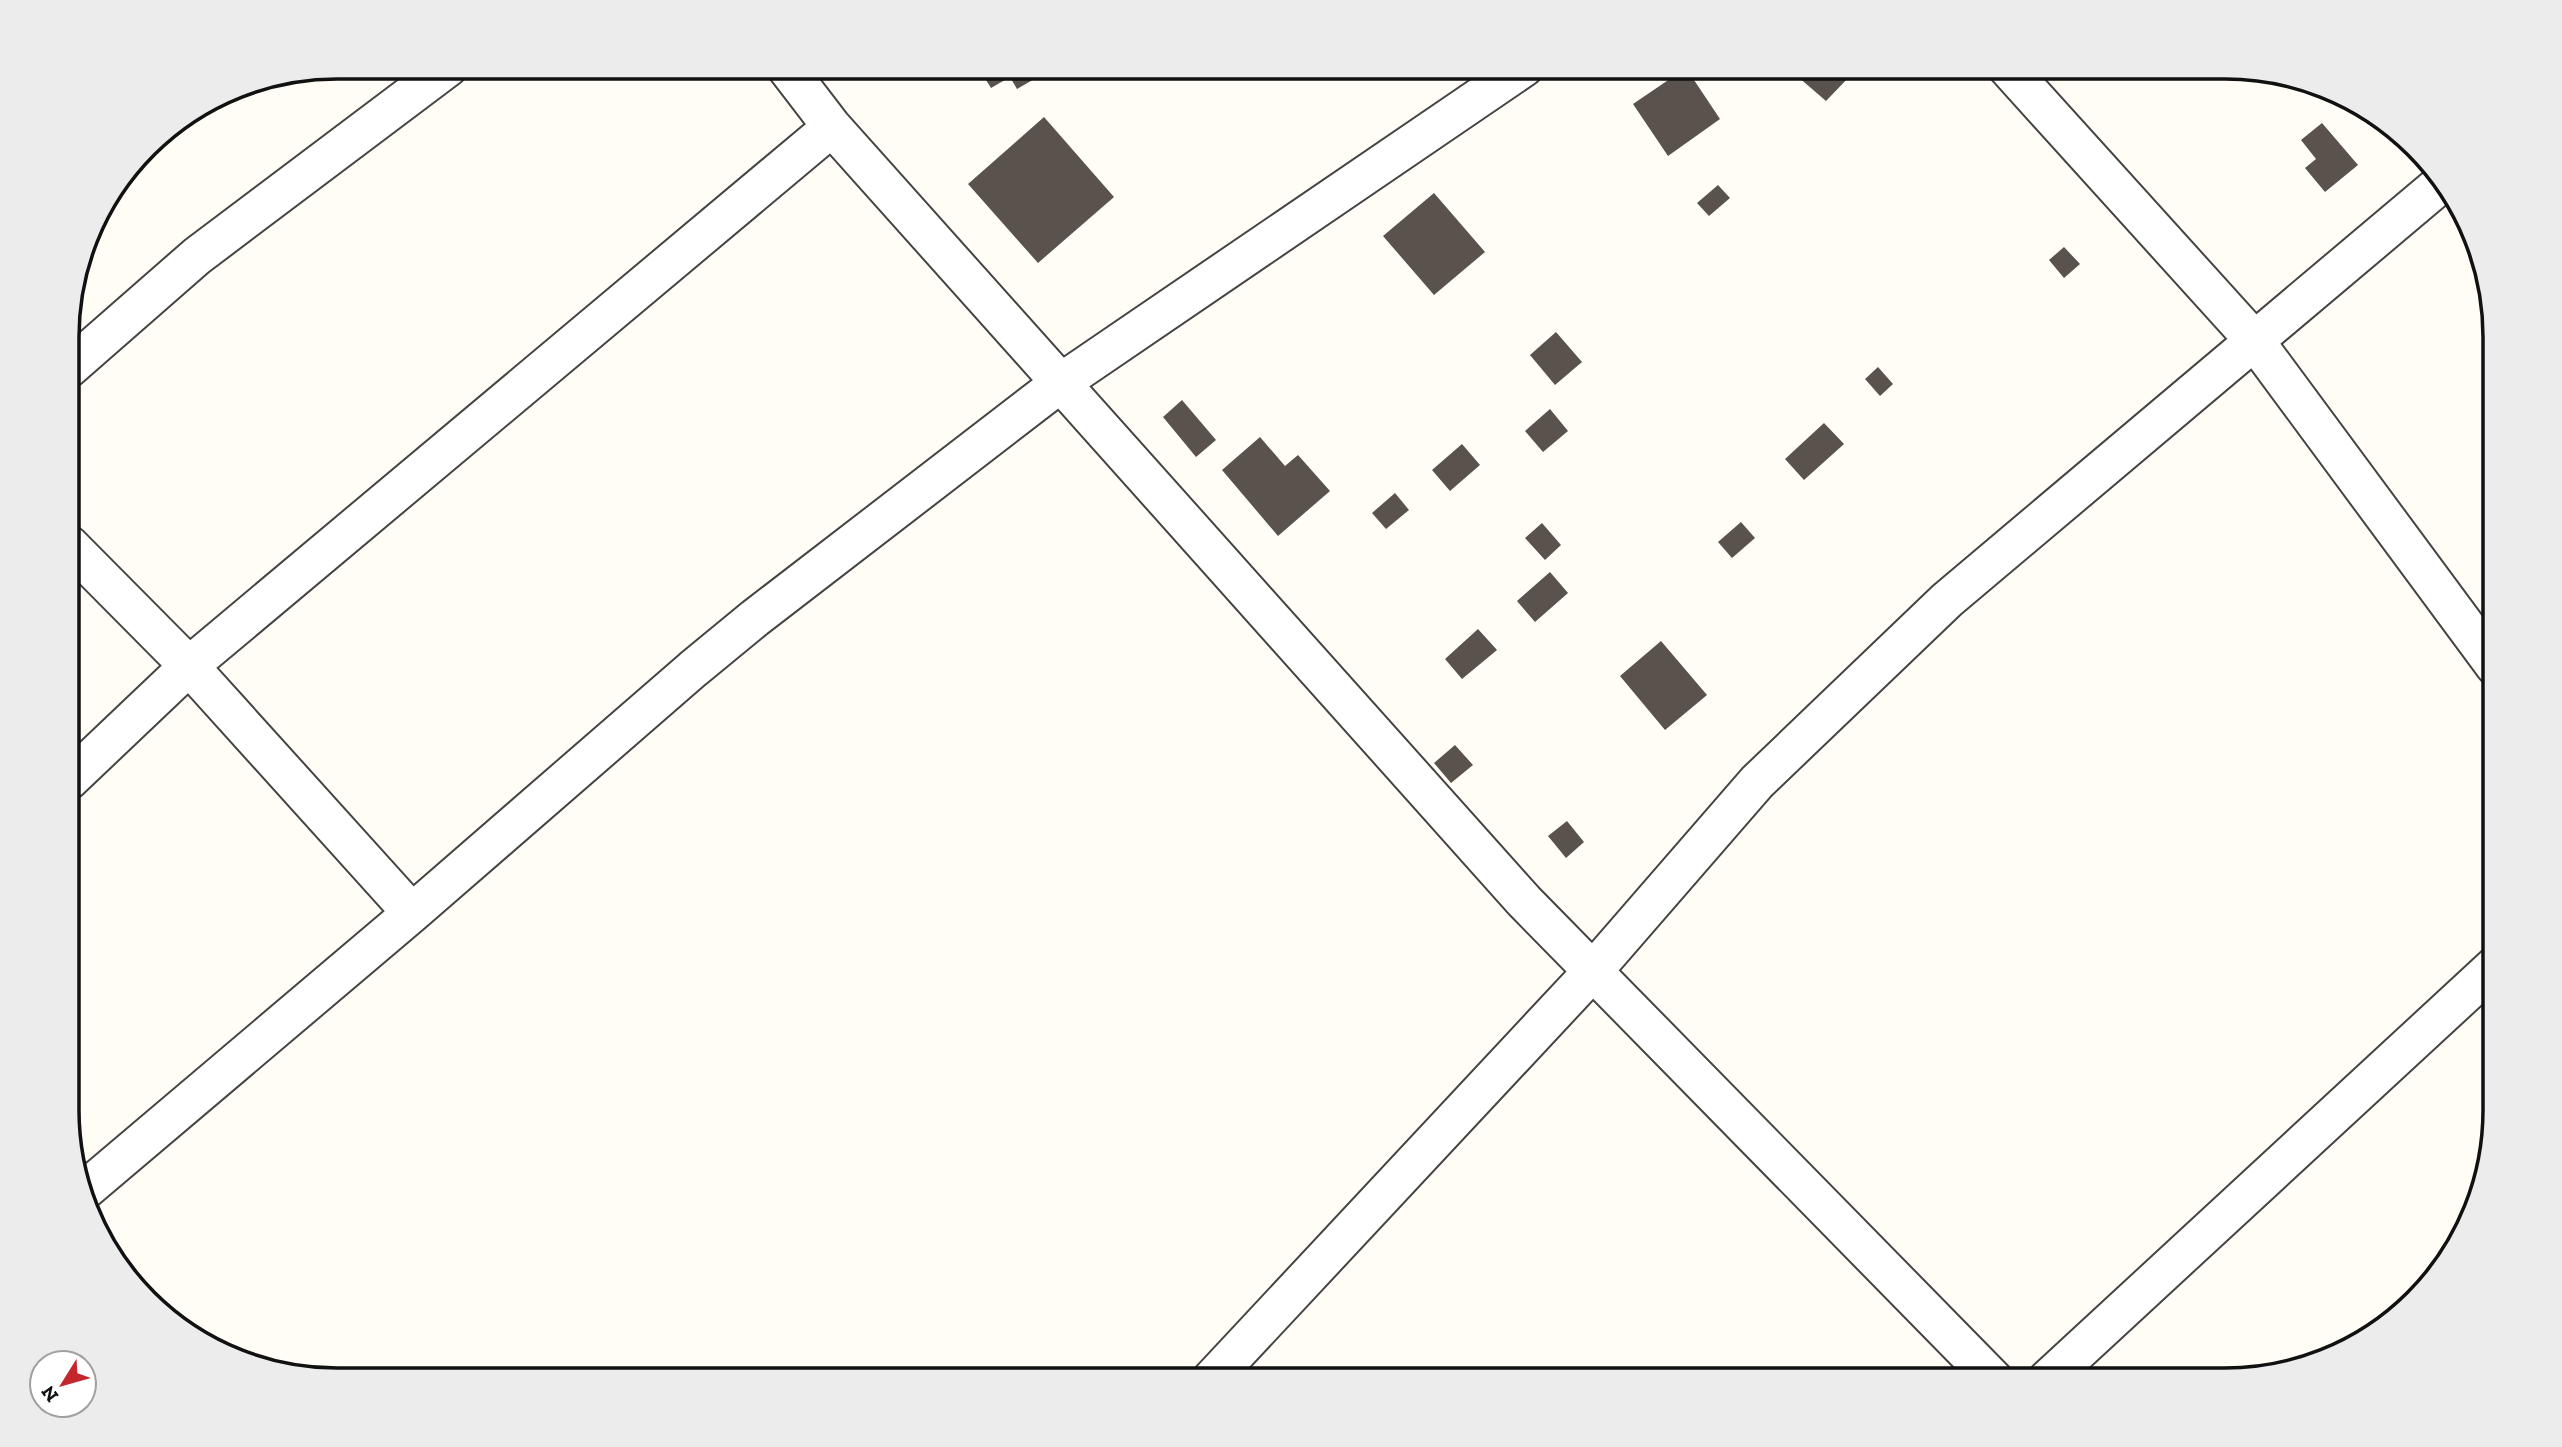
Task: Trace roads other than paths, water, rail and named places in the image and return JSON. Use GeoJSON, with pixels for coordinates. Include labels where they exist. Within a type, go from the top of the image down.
{"type":"FeatureCollection","features":[{"type":"Feature","properties":{"kind":"street"},"geometry":{"type":"LineString","coordinates":[[79,360],[197,256],[432,79]]}},
{"type":"Feature","properties":{"kind":"street"},"geometry":{"type":"LineString","coordinates":[[796,79],[832,127],[1059,384],[1524,901],[1982,1368]]}},
{"type":"Feature","properties":{"kind":"street"},"geometry":{"type":"LineString","coordinates":[[90,1185],[412,914],[755,618],[1059,384],[1505,79]]}},
{"type":"Feature","properties":{"kind":"street"},"geometry":{"type":"LineString","coordinates":[[2019,79],[2255,340],[2483,650]]}},
{"type":"Feature","properties":{"kind":"street"},"geometry":{"type":"LineString","coordinates":[[79,770],[189,666],[832,127]]}},
{"type":"Feature","properties":{"kind":"street"},"geometry":{"type":"LineString","coordinates":[[1222,1368],[1593,971],[1757,782],[1937,610],[2436,188]]}},
{"type":"Feature","properties":{"kind":"street"},"geometry":{"type":"LineString","coordinates":[[79,555],[189,666],[412,914]]}},
{"type":"Feature","properties":{"kind":"street"},"geometry":{"type":"LineString","coordinates":[[2060,1368],[2483,977]]}}]}
